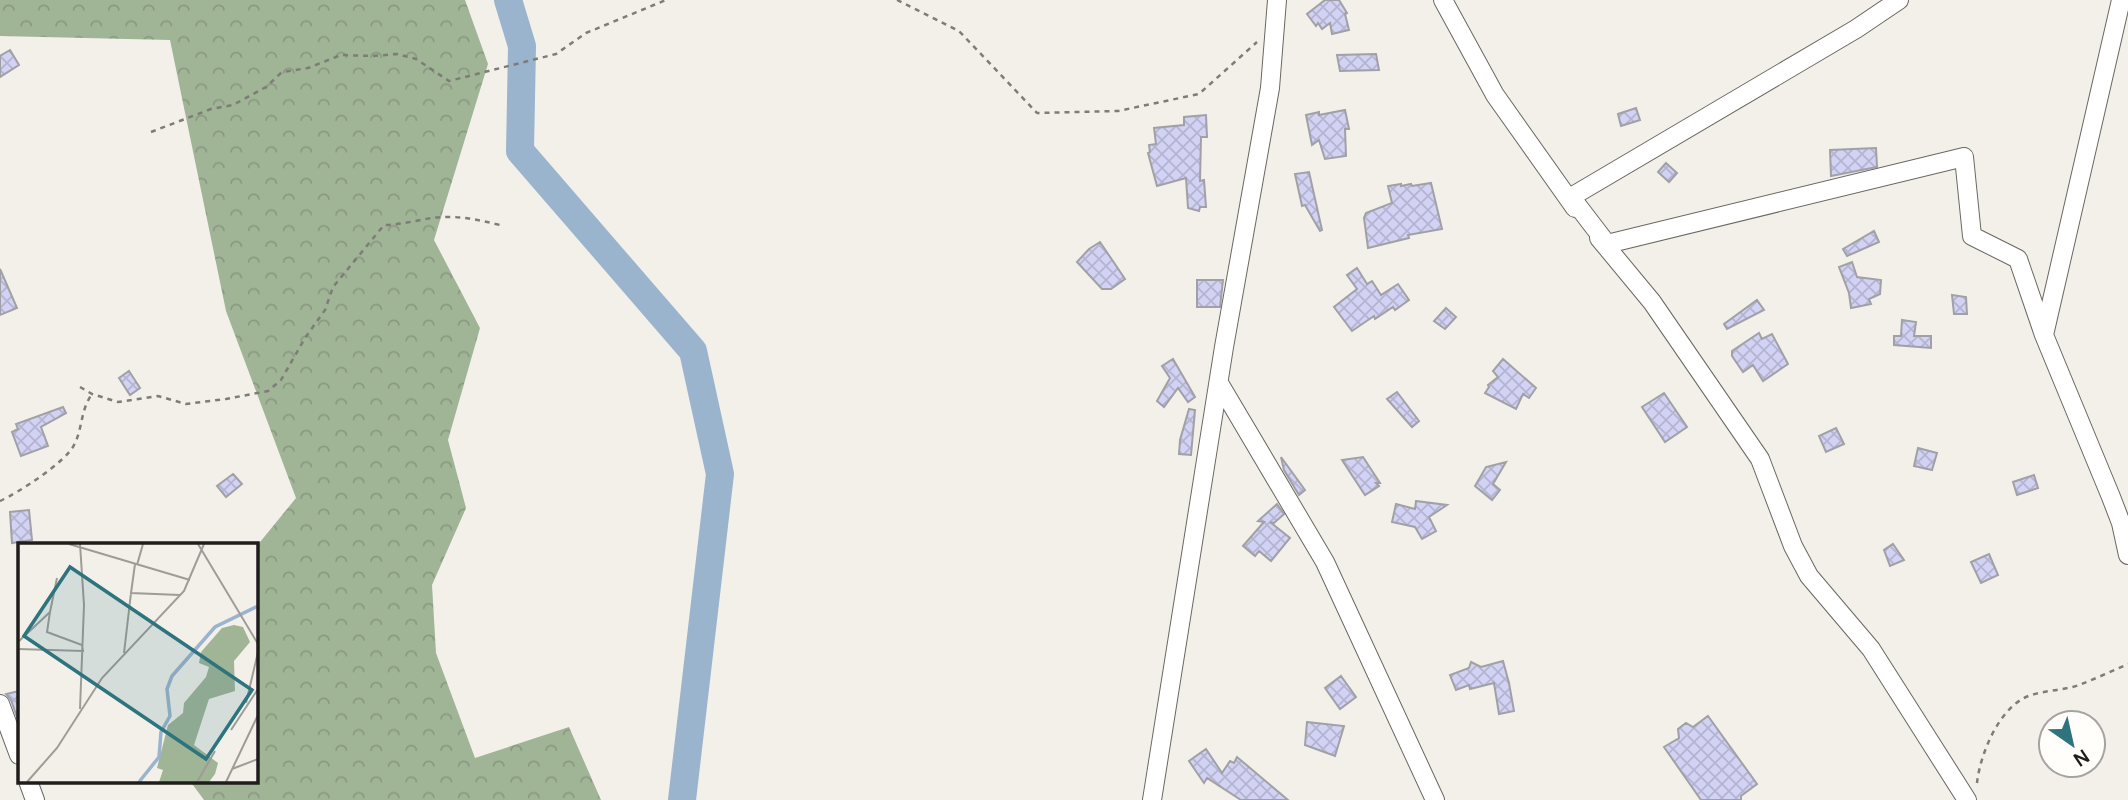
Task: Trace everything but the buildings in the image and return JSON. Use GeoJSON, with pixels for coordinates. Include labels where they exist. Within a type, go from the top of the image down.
{"type":"FeatureCollection","features":[{"type":"Feature","properties":{"kind":"street"},"geometry":{"type":"LineString","coordinates":[[1152,800],[1244,227],[1266,115],[1277,0]]}},
{"type":"Feature","properties":{"kind":"street"},"geometry":{"type":"LineString","coordinates":[[1443,0],[1495,95],[1590,228],[1652,302],[1760,458],[1793,546],[1809,576],[1871,649],[1972,794]]}},
{"type":"Feature","properties":{"kind":"street"},"geometry":{"type":"LineString","coordinates":[[1899,0],[1856,29],[1571,197],[1607,244],[1964,157],[1972,236],[2018,259],[2044,335],[2120,523],[2128,555]]}},
{"type":"Feature","properties":{"kind":"street"},"geometry":{"type":"LineString","coordinates":[[2044,335],[2121,0]]}},
{"type":"Feature","properties":{"kind":"street"},"geometry":{"type":"LineString","coordinates":[[1219,383],[1325,562],[1436,800]]}},
{"type":"Feature","properties":{"kind":"street"},"geometry":{"type":"LineString","coordinates":[[0,704],[18,752]]}},
{"type":"Feature","properties":{"kind":"street"},"geometry":{"type":"LineString","coordinates":[[28,782],[35,800]]}},
{"type":"Feature","properties":{"kind":"path"},"geometry":{"type":"LineString","coordinates":[[151,132],[212,109],[233,105],[266,87],[282,72],[308,68],[333,56],[397,54],[416,60],[449,81],[556,54],[586,33],[666,0]]}},
{"type":"Feature","properties":{"kind":"path"},"geometry":{"type":"LineString","coordinates":[[897,0],[959,31],[1037,113],[1118,111],[1199,93],[1276,26]]}},
{"type":"Feature","properties":{"kind":"path"},"geometry":{"type":"LineString","coordinates":[[80,387],[92,394],[118,402],[158,396],[186,404],[268,391],[281,380],[325,310],[334,286],[384,225],[449,216],[500,225]]}},
{"type":"Feature","properties":{"kind":"path"},"geometry":{"type":"LineString","coordinates":[[0,501],[60,461],[74,447],[85,405],[92,394]]}},
{"type":"Feature","properties":{"kind":"path"},"geometry":{"type":"LineString","coordinates":[[1972,794],[1987,744],[1996,727],[2019,702],[2036,694],[2079,685],[2128,664]]}},
{"type":"Feature","properties":{"kind":"green space"},"geometry":{"type":"Polygon","coordinates":[[[0,0],[465,0],[488,64],[434,240],[480,328],[448,440],[466,508],[432,585],[436,653],[475,758],[569,727],[601,800],[204,800],[191,782],[257,782],[257,546],[296,498],[226,311],[170,40],[0,36],[0,0]]]}},
{"type":"Feature","properties":{"kind":"waterway"},"geometry":{"type":"LineString","coordinates":[[508,0],[522,46],[520,151],[693,351],[720,474],[682,800]]}}]}
